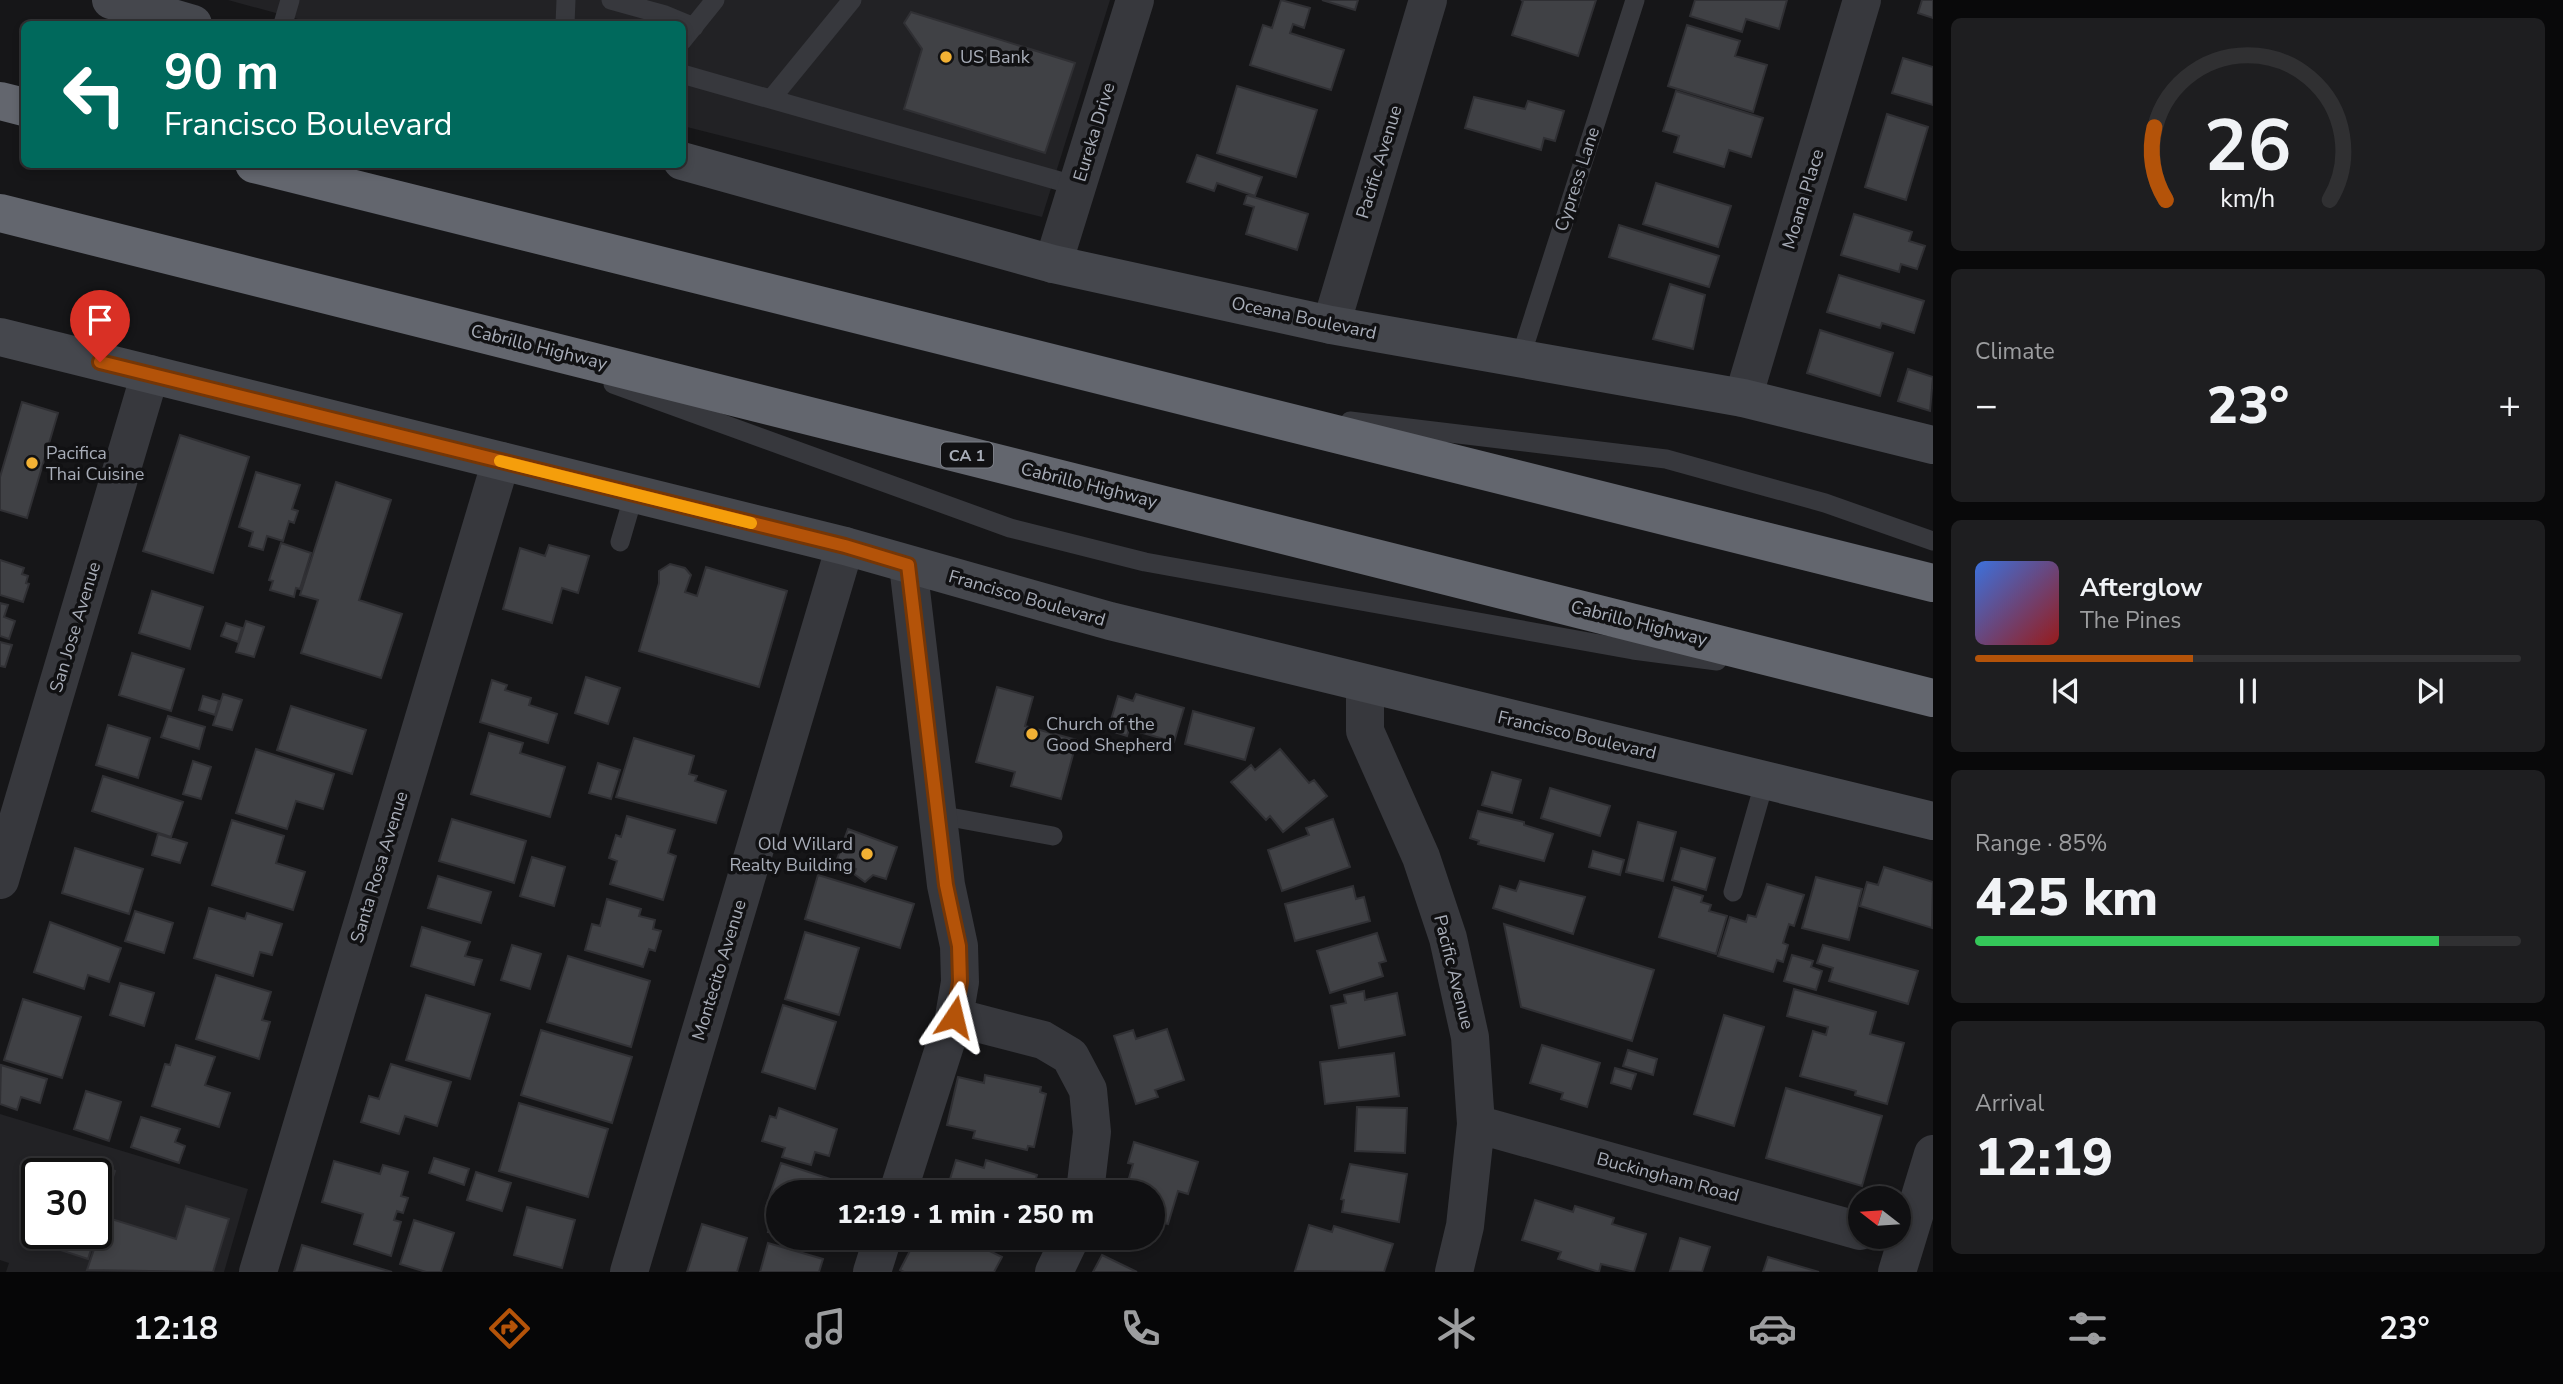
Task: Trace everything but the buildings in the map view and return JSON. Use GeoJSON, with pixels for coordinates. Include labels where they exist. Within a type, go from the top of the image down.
{"type":"FeatureCollection","features":[{"type":"Feature","properties":{"kind":"highway"},"geometry":{"type":"LineString","coordinates":[[0,101],[21,106]]}},
{"type":"Feature","properties":{"kind":"highway"},"geometry":{"type":"LineString","coordinates":[[270,168],[1933,583]]}},
{"type":"Feature","properties":{"kind":"highway","name":"Cabrillo Highway"},"geometry":{"type":"LineString","coordinates":[[0,213],[1933,698]]}},
{"type":"Feature","properties":{"kind":"street"},"geometry":{"type":"LineString","coordinates":[[111,0],[184,21]]}},
{"type":"Feature","properties":{"kind":"street","name":"Eureka Drive"},"geometry":{"type":"LineString","coordinates":[[1053,264],[1135,0]]}},
{"type":"Feature","properties":{"kind":"street","name":"Pacific Avenue"},"geometry":{"type":"LineString","coordinates":[[1331,325],[1428,0]]}},
{"type":"Feature","properties":{"kind":"street","name":"Moana Place"},"geometry":{"type":"LineString","coordinates":[[1743,398],[1862,0]]}},
{"type":"Feature","properties":{"kind":"street","name":"Oceana Boulevard"},"geometry":{"type":"LineString","coordinates":[[686,162],[1053,264],[1331,325],[1743,398],[1933,445]]}},
{"type":"Feature","properties":{"kind":"street","name":"Francisco Boulevard"},"geometry":{"type":"LineString","coordinates":[[0,337],[845,546],[1110,621],[1365,685],[1933,821]]}},
{"type":"Feature","properties":{"kind":"street","name":"San Jose Avenue"},"geometry":{"type":"LineString","coordinates":[[0,880],[150,374]]}},
{"type":"Feature","properties":{"kind":"street","name":"Santa Rosa Avenue"},"geometry":{"type":"LineString","coordinates":[[257,1272],[501,461]]}},
{"type":"Feature","properties":{"kind":"street","name":"Montecito Avenue"},"geometry":{"type":"LineString","coordinates":[[628,1272],[845,546]]}},
{"type":"Feature","properties":{"kind":"street"},"geometry":{"type":"LineString","coordinates":[[902,1180],[954,1017],[960,982],[959,946],[946,885],[908,565]]}},
{"type":"Feature","properties":{"kind":"street","name":"Pacific Avenue"},"geometry":{"type":"LineString","coordinates":[[1365,685],[1365,731],[1421,857],[1448,938],[1470,1037],[1476,1124],[1465,1226],[1454,1272]]}},
{"type":"Feature","properties":{"kind":"street"},"geometry":{"type":"LineString","coordinates":[[954,1017],[1043,1040],[1070,1056],[1088,1090],[1091,1132],[1086,1180]]}},
{"type":"Feature","properties":{"kind":"street","name":"Buckingham Road"},"geometry":{"type":"LineString","coordinates":[[1476,1124],[1848,1228]]}},
{"type":"Feature","properties":{"kind":"street"},"geometry":{"type":"LineString","coordinates":[[1895,1251],[1933,1154]]}},
{"type":"Feature","properties":{"kind":"street"},"geometry":{"type":"LineString","coordinates":[[872,1272],[879,1250]]}},
{"type":"Feature","properties":{"kind":"street"},"geometry":{"type":"LineString","coordinates":[[1054,1272],[1065,1250]]}},
{"type":"Feature","properties":{"kind":"lane"},"geometry":{"type":"LineString","coordinates":[[284,21],[290,0]]}},
{"type":"Feature","properties":{"kind":"lane"},"geometry":{"type":"LineString","coordinates":[[565,21],[566,0]]}},
{"type":"Feature","properties":{"kind":"lane"},"geometry":{"type":"LineString","coordinates":[[611,0],[664,15],[672,21]]}},
{"type":"Feature","properties":{"kind":"lane"},"geometry":{"type":"LineString","coordinates":[[688,34],[715,0]]}},
{"type":"Feature","properties":{"kind":"lane"},"geometry":{"type":"LineString","coordinates":[[771,99],[852,0]]}},
{"type":"Feature","properties":{"kind":"lane","name":"Cypress Lane"},"geometry":{"type":"LineString","coordinates":[[1520,359],[1635,0]]}},
{"type":"Feature","properties":{"kind":"lane"},"geometry":{"type":"LineString","coordinates":[[686,75],[1077,186]]}},
{"type":"Feature","properties":{"kind":"lane"},"geometry":{"type":"LineString","coordinates":[[451,325],[1010,528],[1145,562],[1633,650],[1863,679]]}},
{"type":"Feature","properties":{"kind":"lane"},"geometry":{"type":"LineString","coordinates":[[1233,407],[1666,459],[1825,503],[1933,541]]}},
{"type":"Feature","properties":{"kind":"lane"},"geometry":{"type":"LineString","coordinates":[[620,542],[634,494]]}},
{"type":"Feature","properties":{"kind":"lane"},"geometry":{"type":"LineString","coordinates":[[1733,892],[1765,780]]}},
{"type":"Feature","properties":{"kind":"lane"},"geometry":{"type":"LineString","coordinates":[[939,815],[1054,836]]}},
{"type":"Feature","properties":{"kind":"shaded area"},"geometry":{"type":"Polygon","coordinates":[[[228,0],[1110,0],[1042,217],[686,127],[686,21],[305,21],[228,0]]]}},
{"type":"Feature","properties":{"kind":"shaded area"},"geometry":{"type":"Polygon","coordinates":[[[0,1114],[248,1189],[224,1272],[6,1272],[9,1263],[0,1260],[0,1114]]]}},
{"type":"Feature","properties":{"kind":"slow traffic"},"geometry":{"type":"LineString","coordinates":[[500,461],[751,523]]}},
{"type":"Feature","properties":{"kind":"place","name":"US Bank"},"geometry":{"type":"Point","coordinates":[946,57]}},
{"type":"Feature","properties":{"kind":"place","name":"Pacifica Thai Cuisine"},"geometry":{"type":"Point","coordinates":[32,463]}},
{"type":"Feature","properties":{"kind":"place","name":"Church of the Good Shepherd"},"geometry":{"type":"Point","coordinates":[1032,734]}},
{"type":"Feature","properties":{"kind":"place","name":"Old Willard Realty Building"},"geometry":{"type":"Point","coordinates":[867,854]}},
{"type":"Feature","properties":{"kind":"route"},"geometry":{"type":"LineString","coordinates":[[100,362],[845,546],[908,565],[946,885],[959,946],[960,982],[954,1017]]}}]}
